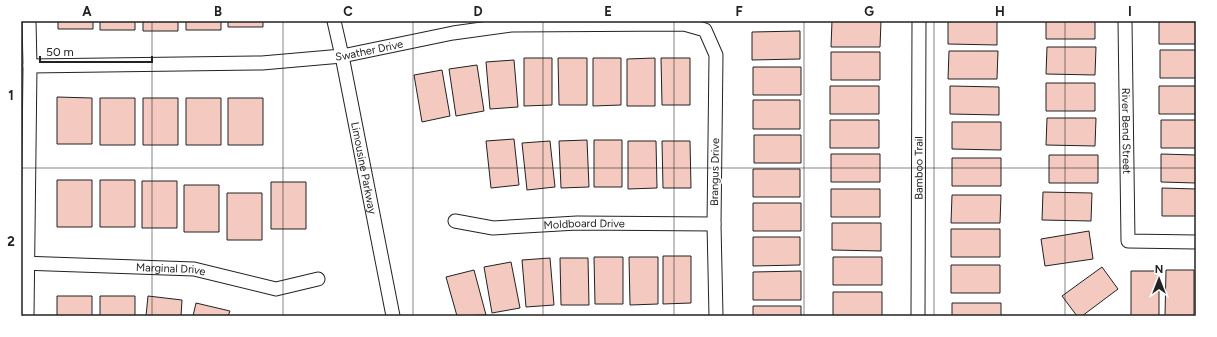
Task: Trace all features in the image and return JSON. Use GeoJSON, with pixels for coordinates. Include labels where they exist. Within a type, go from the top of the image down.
{"type":"FeatureCollection","features":[{"type":"Feature","properties":{"kind":"street"},"geometry":{"type":"LineString","coordinates":[[27,316],[24,263],[30,66],[29,21]]}},
{"type":"Feature","properties":{"kind":"street","name":"Limousine Parkway"},"geometry":{"type":"LineString","coordinates":[[334,21],[393,316]]}},
{"type":"Feature","properties":{"kind":"street","name":"Bamboo Trail"},"geometry":{"type":"LineString","coordinates":[[918,316],[919,21]]}},
{"type":"Feature","properties":{"kind":"street","name":"River Bend Street"},"geometry":{"type":"LineString","coordinates":[[1125,21],[1128,241],[1196,242]]}},
{"type":"Feature","properties":{"kind":"street","name":"Swather Drive"},"geometry":{"type":"LineString","coordinates":[[30,66],[262,63],[342,56],[454,33],[511,25],[684,24],[705,30]]}},
{"type":"Feature","properties":{"kind":"street","name":"Brangus Drive"},"geometry":{"type":"LineString","coordinates":[[705,30],[716,56],[714,224],[716,316]]}},
{"type":"Feature","properties":{"kind":"street","name":"Moldboard Drive"},"geometry":{"type":"LineString","coordinates":[[455,221],[493,228],[577,223],[714,224]]}},
{"type":"Feature","properties":{"kind":"street","name":"Marginal Drive"},"geometry":{"type":"LineString","coordinates":[[24,263],[194,269],[276,289],[318,279]]}},
{"type":"Feature","properties":{"kind":"building"},"geometry":{"type":"Polygon","coordinates":[[[58,21],[93,21],[93,29],[58,29],[58,21]]]}},
{"type":"Feature","properties":{"kind":"building"},"geometry":{"type":"Polygon","coordinates":[[[100,21],[135,21],[135,30],[100,30],[100,21]]]}},
{"type":"Feature","properties":{"kind":"building"},"geometry":{"type":"Polygon","coordinates":[[[143,21],[178,21],[178,31],[143,31],[143,21]]]}},
{"type":"Feature","properties":{"kind":"building"},"geometry":{"type":"Polygon","coordinates":[[[186,21],[221,21],[221,30],[186,30],[186,21]]]}},
{"type":"Feature","properties":{"kind":"building"},"geometry":{"type":"Polygon","coordinates":[[[228,21],[263,21],[263,27],[228,27],[228,21]]]}},
{"type":"Feature","properties":{"kind":"building"},"geometry":{"type":"Polygon","coordinates":[[[832,21],[881,21],[880,47],[831,47],[832,21]]]}},
{"type":"Feature","properties":{"kind":"building"},"geometry":{"type":"Polygon","coordinates":[[[948,21],[997,21],[997,45],[948,44],[948,21]]]}},
{"type":"Feature","properties":{"kind":"building"},"geometry":{"type":"Polygon","coordinates":[[[1046,21],[1095,21],[1095,39],[1046,39],[1046,21]]]}},
{"type":"Feature","properties":{"kind":"building"},"geometry":{"type":"Polygon","coordinates":[[[1159,21],[1196,21],[1196,44],[1159,44],[1159,21]]]}},
{"type":"Feature","properties":{"kind":"building"},"geometry":{"type":"Polygon","coordinates":[[[800,31],[800,59],[752,60],[752,32],[800,31]]]}},
{"type":"Feature","properties":{"kind":"building"},"geometry":{"type":"Polygon","coordinates":[[[1047,47],[1096,47],[1095,75],[1046,74],[1047,47]]]}},
{"type":"Feature","properties":{"kind":"building"},"geometry":{"type":"Polygon","coordinates":[[[1160,50],[1196,50],[1196,78],[1160,78],[1160,50]]]}},
{"type":"Feature","properties":{"kind":"building"},"geometry":{"type":"Polygon","coordinates":[[[949,51],[998,51],[997,79],[948,79],[949,51]]]}},
{"type":"Feature","properties":{"kind":"building"},"geometry":{"type":"Polygon","coordinates":[[[831,52],[880,52],[880,80],[831,80],[831,52]]]}},
{"type":"Feature","properties":{"kind":"building"},"geometry":{"type":"Polygon","coordinates":[[[524,58],[552,58],[552,105],[524,106],[524,58]]]}},
{"type":"Feature","properties":{"kind":"building"},"geometry":{"type":"Polygon","coordinates":[[[558,58],[587,58],[587,105],[559,105],[558,58]]]}},
{"type":"Feature","properties":{"kind":"building"},"geometry":{"type":"Polygon","coordinates":[[[593,58],[621,58],[621,105],[593,106],[593,58]]]}},
{"type":"Feature","properties":{"kind":"building"},"geometry":{"type":"Polygon","coordinates":[[[655,58],[655,106],[627,106],[627,59],[655,58]]]}},
{"type":"Feature","properties":{"kind":"building"},"geometry":{"type":"Polygon","coordinates":[[[661,58],[690,58],[690,105],[662,105],[661,58]]]}},
{"type":"Feature","properties":{"kind":"building"},"geometry":{"type":"Polygon","coordinates":[[[514,60],[518,107],[490,109],[486,62],[514,60]]]}},
{"type":"Feature","properties":{"kind":"building"},"geometry":{"type":"Polygon","coordinates":[[[477,65],[484,111],[456,116],[449,69],[477,65]]]}},
{"type":"Feature","properties":{"kind":"building"},"geometry":{"type":"Polygon","coordinates":[[[753,67],[801,67],[801,95],[753,95],[753,67]]]}},
{"type":"Feature","properties":{"kind":"building"},"geometry":{"type":"Polygon","coordinates":[[[442,70],[450,116],[422,122],[414,75],[442,70]]]}},
{"type":"Feature","properties":{"kind":"building"},"geometry":{"type":"Polygon","coordinates":[[[1046,83],[1095,83],[1095,111],[1046,111],[1046,83]]]}},
{"type":"Feature","properties":{"kind":"building"},"geometry":{"type":"Polygon","coordinates":[[[830,86],[879,86],[879,114],[830,114],[830,86]]]}},
{"type":"Feature","properties":{"kind":"building"},"geometry":{"type":"Polygon","coordinates":[[[950,86],[999,87],[999,115],[950,114],[950,86]]]}},
{"type":"Feature","properties":{"kind":"building"},"geometry":{"type":"Polygon","coordinates":[[[1159,86],[1196,86],[1196,114],[1159,114],[1159,86]]]}},
{"type":"Feature","properties":{"kind":"building"},"geometry":{"type":"Polygon","coordinates":[[[57,97],[92,98],[92,144],[57,144],[57,97]]]}},
{"type":"Feature","properties":{"kind":"building"},"geometry":{"type":"Polygon","coordinates":[[[100,98],[135,98],[135,145],[100,145],[100,98]]]}},
{"type":"Feature","properties":{"kind":"building"},"geometry":{"type":"Polygon","coordinates":[[[143,98],[178,98],[178,145],[143,145],[143,98]]]}},
{"type":"Feature","properties":{"kind":"building"},"geometry":{"type":"Polygon","coordinates":[[[186,98],[221,98],[221,145],[186,145],[186,98]]]}},
{"type":"Feature","properties":{"kind":"building"},"geometry":{"type":"Polygon","coordinates":[[[228,98],[263,98],[263,145],[228,145],[228,98]]]}},
{"type":"Feature","properties":{"kind":"building"},"geometry":{"type":"Polygon","coordinates":[[[753,100],[800,100],[800,129],[753,129],[753,100]]]}},
{"type":"Feature","properties":{"kind":"building"},"geometry":{"type":"Polygon","coordinates":[[[1047,118],[1096,118],[1095,146],[1046,145],[1047,118]]]}},
{"type":"Feature","properties":{"kind":"building"},"geometry":{"type":"Polygon","coordinates":[[[830,120],[879,120],[879,148],[830,148],[830,120]]]}},
{"type":"Feature","properties":{"kind":"building"},"geometry":{"type":"Polygon","coordinates":[[[1161,120],[1196,120],[1196,148],[1161,148],[1161,120]]]}},
{"type":"Feature","properties":{"kind":"building"},"geometry":{"type":"Polygon","coordinates":[[[952,122],[1001,122],[1001,150],[952,149],[952,122]]]}},
{"type":"Feature","properties":{"kind":"building"},"geometry":{"type":"Polygon","coordinates":[[[754,135],[801,135],[801,163],[754,163],[754,135]]]}},
{"type":"Feature","properties":{"kind":"building"},"geometry":{"type":"Polygon","coordinates":[[[514,139],[519,185],[491,188],[486,141],[514,139]]]}},
{"type":"Feature","properties":{"kind":"building"},"geometry":{"type":"Polygon","coordinates":[[[587,140],[589,187],[561,188],[559,141],[587,140]]]}},
{"type":"Feature","properties":{"kind":"building"},"geometry":{"type":"Polygon","coordinates":[[[594,140],[622,140],[622,187],[594,187],[594,140]]]}},
{"type":"Feature","properties":{"kind":"building"},"geometry":{"type":"Polygon","coordinates":[[[550,141],[555,187],[527,190],[522,143],[550,141]]]}},
{"type":"Feature","properties":{"kind":"building"},"geometry":{"type":"Polygon","coordinates":[[[628,141],[656,141],[657,188],[628,189],[628,141]]]}},
{"type":"Feature","properties":{"kind":"building"},"geometry":{"type":"Polygon","coordinates":[[[662,141],[690,141],[691,188],[663,188],[662,141]]]}},
{"type":"Feature","properties":{"kind":"building"},"geometry":{"type":"Polygon","coordinates":[[[831,154],[880,154],[880,182],[831,182],[831,154]]]}},
{"type":"Feature","properties":{"kind":"building"},"geometry":{"type":"Polygon","coordinates":[[[1161,154],[1196,155],[1196,183],[1161,182],[1161,154]]]}},
{"type":"Feature","properties":{"kind":"building"},"geometry":{"type":"Polygon","coordinates":[[[1049,155],[1098,155],[1098,183],[1049,183],[1049,155]]]}},
{"type":"Feature","properties":{"kind":"building"},"geometry":{"type":"Polygon","coordinates":[[[952,158],[1001,158],[1001,186],[952,186],[952,158]]]}},
{"type":"Feature","properties":{"kind":"building"},"geometry":{"type":"Polygon","coordinates":[[[753,169],[800,169],[800,197],[753,197],[753,169]]]}},
{"type":"Feature","properties":{"kind":"building"},"geometry":{"type":"Polygon","coordinates":[[[57,180],[92,180],[92,227],[57,227],[57,180]]]}},
{"type":"Feature","properties":{"kind":"building"},"geometry":{"type":"Polygon","coordinates":[[[100,180],[135,180],[135,227],[100,227],[100,180]]]}},
{"type":"Feature","properties":{"kind":"building"},"geometry":{"type":"Polygon","coordinates":[[[142,181],[177,181],[177,228],[142,228],[142,181]]]}},
{"type":"Feature","properties":{"kind":"building"},"geometry":{"type":"Polygon","coordinates":[[[271,182],[306,182],[306,229],[271,229],[271,182]]]}},
{"type":"Feature","properties":{"kind":"building"},"geometry":{"type":"Polygon","coordinates":[[[184,185],[219,185],[219,232],[184,232],[184,185]]]}},
{"type":"Feature","properties":{"kind":"building"},"geometry":{"type":"Polygon","coordinates":[[[1162,188],[1196,189],[1196,216],[1162,216],[1162,188]]]}},
{"type":"Feature","properties":{"kind":"building"},"geometry":{"type":"Polygon","coordinates":[[[831,189],[880,189],[880,217],[831,217],[831,189]]]}},
{"type":"Feature","properties":{"kind":"building"},"geometry":{"type":"Polygon","coordinates":[[[1043,192],[1092,193],[1091,221],[1042,220],[1043,192]]]}},
{"type":"Feature","properties":{"kind":"building"},"geometry":{"type":"Polygon","coordinates":[[[227,193],[262,193],[262,240],[227,240],[227,193]]]}},
{"type":"Feature","properties":{"kind":"building"},"geometry":{"type":"Polygon","coordinates":[[[952,195],[1001,195],[1000,223],[951,223],[952,195]]]}},
{"type":"Feature","properties":{"kind":"building"},"geometry":{"type":"Polygon","coordinates":[[[753,203],[801,203],[801,231],[753,231],[753,203]]]}},
{"type":"Feature","properties":{"kind":"building"},"geometry":{"type":"Polygon","coordinates":[[[832,223],[881,223],[881,251],[832,250],[832,223]]]}},
{"type":"Feature","properties":{"kind":"building"},"geometry":{"type":"Polygon","coordinates":[[[951,229],[1000,229],[1000,257],[951,257],[951,229]]]}},
{"type":"Feature","properties":{"kind":"building"},"geometry":{"type":"Polygon","coordinates":[[[1089,231],[1093,259],[1045,266],[1041,239],[1089,231]]]}},
{"type":"Feature","properties":{"kind":"building"},"geometry":{"type":"Polygon","coordinates":[[[753,237],[800,237],[800,265],[753,266],[753,237]]]}},
{"type":"Feature","properties":{"kind":"building"},"geometry":{"type":"Polygon","coordinates":[[[663,256],[691,256],[691,303],[663,304],[663,256]]]}},
{"type":"Feature","properties":{"kind":"building"},"geometry":{"type":"Polygon","coordinates":[[[594,257],[623,257],[623,304],[595,304],[594,257]]]}},
{"type":"Feature","properties":{"kind":"building"},"geometry":{"type":"Polygon","coordinates":[[[629,257],[658,257],[658,304],[630,305],[629,257]]]}},
{"type":"Feature","properties":{"kind":"building"},"geometry":{"type":"Polygon","coordinates":[[[833,257],[882,257],[882,285],[833,285],[833,257]]]}},
{"type":"Feature","properties":{"kind":"building"},"geometry":{"type":"Polygon","coordinates":[[[550,258],[554,305],[526,307],[522,260],[550,258]]]}},
{"type":"Feature","properties":{"kind":"building"},"geometry":{"type":"Polygon","coordinates":[[[560,258],[588,258],[589,305],[561,305],[560,258]]]}},
{"type":"Feature","properties":{"kind":"building"},"geometry":{"type":"Polygon","coordinates":[[[511,262],[520,308],[492,313],[484,267],[511,262]]]}},
{"type":"Feature","properties":{"kind":"building"},"geometry":{"type":"Polygon","coordinates":[[[951,265],[1000,265],[1000,293],[951,293],[951,265]]]}},
{"type":"Feature","properties":{"kind":"building"},"geometry":{"type":"Polygon","coordinates":[[[1102,267],[1118,289],[1082,316],[1077,316],[1062,296],[1102,267]]]}},
{"type":"Feature","properties":{"kind":"building"},"geometry":{"type":"Polygon","coordinates":[[[474,270],[486,315],[457,316],[446,277],[474,270]]]}},
{"type":"Feature","properties":{"kind":"building"},"geometry":{"type":"Polygon","coordinates":[[[1166,270],[1194,270],[1194,316],[1165,316],[1166,270]]]}},
{"type":"Feature","properties":{"kind":"building"},"geometry":{"type":"Polygon","coordinates":[[[801,271],[801,300],[753,300],[753,272],[801,271]]]}},
{"type":"Feature","properties":{"kind":"building"},"geometry":{"type":"Polygon","coordinates":[[[1131,271],[1159,271],[1159,316],[1131,316],[1131,271]]]}},
{"type":"Feature","properties":{"kind":"building"},"geometry":{"type":"Polygon","coordinates":[[[833,292],[882,292],[882,316],[833,316],[833,292]]]}},
{"type":"Feature","properties":{"kind":"building"},"geometry":{"type":"Polygon","coordinates":[[[57,296],[92,296],[92,316],[57,316],[57,296]]]}},
{"type":"Feature","properties":{"kind":"building"},"geometry":{"type":"Polygon","coordinates":[[[100,296],[135,296],[135,316],[100,316],[100,296]]]}},
{"type":"Feature","properties":{"kind":"building"},"geometry":{"type":"Polygon","coordinates":[[[148,296],[182,300],[181,316],[146,316],[148,296]]]}},
{"type":"Feature","properties":{"kind":"building"},"geometry":{"type":"Polygon","coordinates":[[[196,303],[230,311],[228,316],[193,316],[196,303]]]}},
{"type":"Feature","properties":{"kind":"building"},"geometry":{"type":"Polygon","coordinates":[[[952,303],[1001,303],[1001,316],[952,316],[952,303]]]}},
{"type":"Feature","properties":{"kind":"building"},"geometry":{"type":"Polygon","coordinates":[[[753,306],[801,306],[801,316],[753,316],[753,306]]]}}]}
